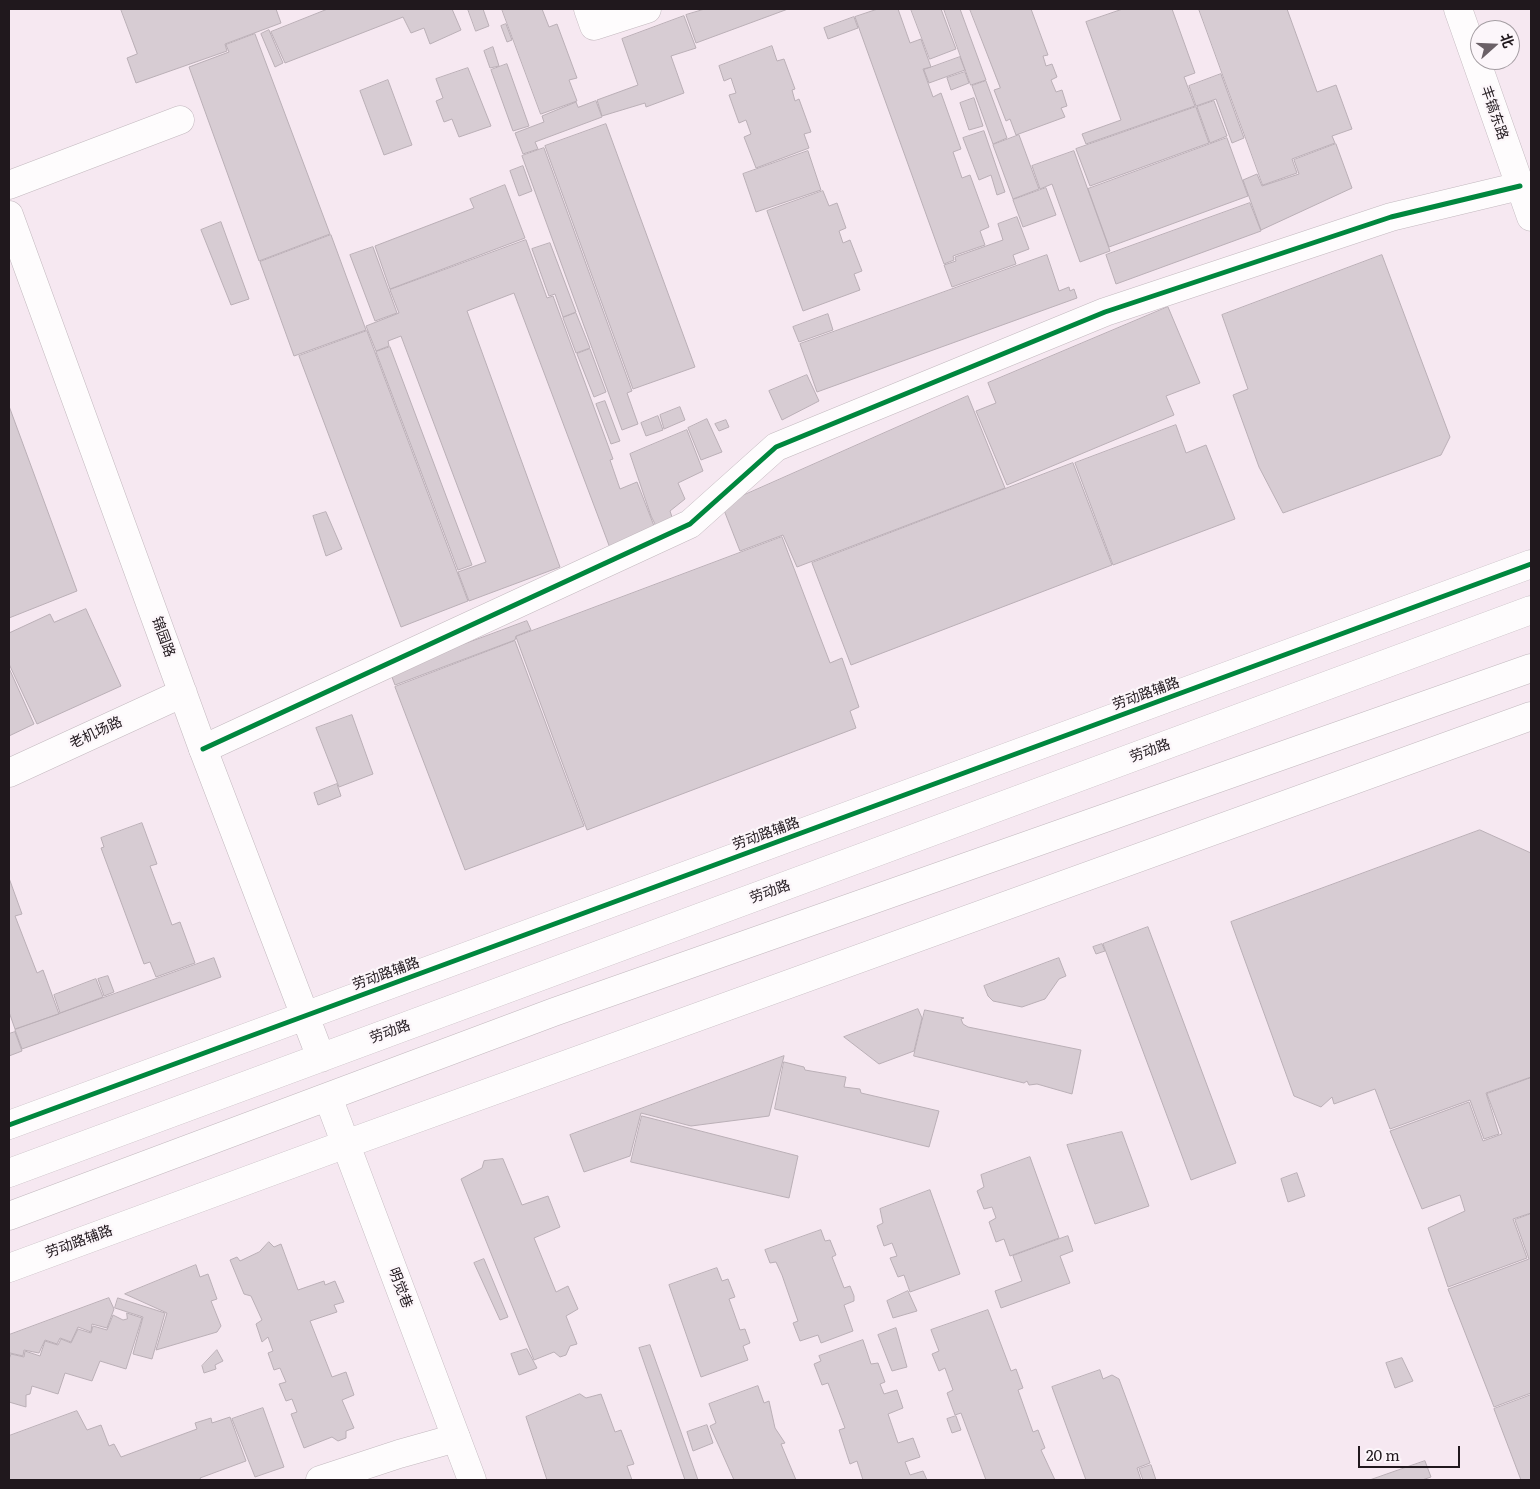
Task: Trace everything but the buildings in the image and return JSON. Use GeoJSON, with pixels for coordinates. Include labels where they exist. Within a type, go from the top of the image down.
{"type":"FeatureCollection","features":[{"type":"Feature","properties":{"kind":"street"},"geometry":{"type":"LineString","coordinates":[[588,9],[594,26],[647,9]]}},
{"type":"Feature","properties":{"kind":"street","name":"丰镐东路"},"geometry":{"type":"LineString","coordinates":[[1458,9],[1531,217]]}},
{"type":"Feature","properties":{"kind":"street"},"geometry":{"type":"LineString","coordinates":[[9,185],[180,120]]}},
{"type":"Feature","properties":{"kind":"street"},"geometry":{"type":"LineString","coordinates":[[203,750],[690,524],[776,447],[1105,312],[1391,217],[1520,186]]}},
{"type":"Feature","properties":{"kind":"street","name":"锦园路"},"geometry":{"type":"LineString","coordinates":[[9,215],[203,750],[321,1058]]}},
{"type":"Feature","properties":{"kind":"street","name":"劳动路辅路"},"geometry":{"type":"LineString","coordinates":[[9,1125],[1531,564]]}},
{"type":"Feature","properties":{"kind":"street","name":"劳动路"},"geometry":{"type":"LineString","coordinates":[[9,1173],[1531,610]]}},
{"type":"Feature","properties":{"kind":"street"},"geometry":{"type":"LineString","coordinates":[[9,1216],[563,1009],[1531,668]]}},
{"type":"Feature","properties":{"kind":"street","name":"老机场路"},"geometry":{"type":"LineString","coordinates":[[9,772],[183,693]]}},
{"type":"Feature","properties":{"kind":"street","name":"劳动路辅路"},"geometry":{"type":"LineString","coordinates":[[9,1268],[346,1144],[1531,716]]}},
{"type":"Feature","properties":{"kind":"street","name":"明觉巷"},"geometry":{"type":"LineString","coordinates":[[328,1097],[472,1480]]}},
{"type":"Feature","properties":{"kind":"street"},"geometry":{"type":"LineString","coordinates":[[320,1480],[399,1454],[456,1438]]}},
{"type":"Feature","properties":{"kind":"cycle path"},"geometry":{"type":"LineString","coordinates":[[203,749],[690,524],[776,447],[1105,312],[1391,217],[1520,186]]}},
{"type":"Feature","properties":{"kind":"cycle path"},"geometry":{"type":"LineString","coordinates":[[9,1125],[1531,564]]}}]}
